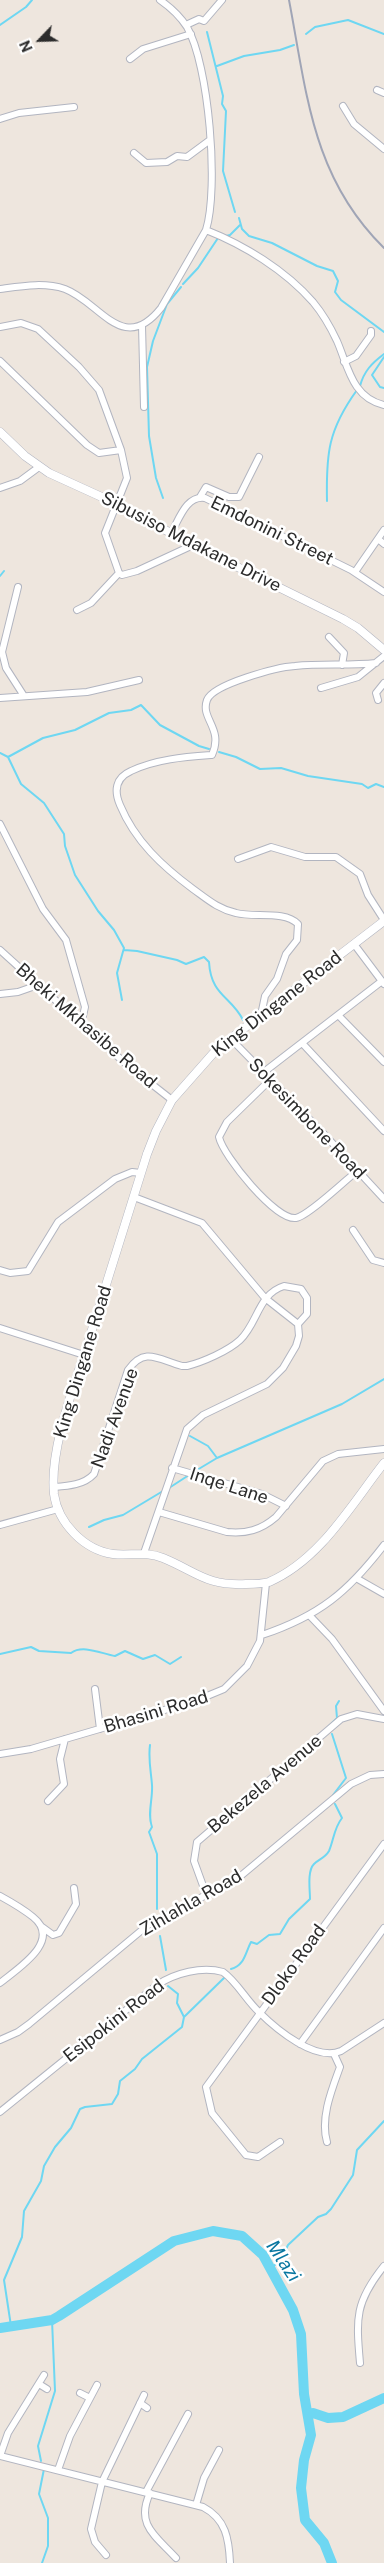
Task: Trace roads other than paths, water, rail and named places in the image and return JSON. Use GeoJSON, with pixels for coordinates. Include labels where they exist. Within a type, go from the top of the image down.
{"type":"FeatureCollection","features":[{"type":"Feature","properties":{"kind":"street"},"geometry":{"type":"LineString","coordinates":[[0,287],[44,284],[55,286],[80,298],[116,325],[142,325],[154,317],[162,308],[206,230],[210,216],[212,195],[210,140],[204,86],[191,34],[176,13],[160,0]]}},
{"type":"Feature","properties":{"kind":"street"},"geometry":{"type":"LineString","coordinates":[[186,25],[199,19],[204,21],[222,0]]}},
{"type":"Feature","properties":{"kind":"street"},"geometry":{"type":"LineString","coordinates":[[130,59],[143,49],[191,34]]}},
{"type":"Feature","properties":{"kind":"street"},"geometry":{"type":"LineString","coordinates":[[377,90],[384,93]]}},
{"type":"Feature","properties":{"kind":"street"},"geometry":{"type":"LineString","coordinates":[[343,106],[354,124],[384,149]]}},
{"type":"Feature","properties":{"kind":"street"},"geometry":{"type":"LineString","coordinates":[[0,118],[19,113],[74,107]]}},
{"type":"Feature","properties":{"kind":"street"},"geometry":{"type":"LineString","coordinates":[[134,154],[146,163],[168,162],[177,156],[181,158],[190,155],[210,140]]}},
{"type":"Feature","properties":{"kind":"street"},"geometry":{"type":"LineString","coordinates":[[206,230],[226,238],[276,268],[302,291],[326,319],[353,382],[364,396],[384,405]]}},
{"type":"Feature","properties":{"kind":"street"},"geometry":{"type":"LineString","coordinates":[[0,327],[21,323],[35,327],[50,338],[88,377],[103,397],[121,450],[127,478],[106,533],[120,573]]}},
{"type":"Feature","properties":{"kind":"street"},"geometry":{"type":"LineString","coordinates":[[142,325],[144,407]]}},
{"type":"Feature","properties":{"kind":"street"},"geometry":{"type":"LineString","coordinates":[[344,362],[356,356],[371,335],[371,331]]}},
{"type":"Feature","properties":{"kind":"street"},"geometry":{"type":"LineString","coordinates":[[0,362],[87,445],[99,452],[121,450]]}},
{"type":"Feature","properties":{"kind":"street","name":"Sibusiso Mdakane Drive"},"geometry":{"type":"LineString","coordinates":[[0,432],[39,467],[343,619],[358,628],[384,650]]}},
{"type":"Feature","properties":{"kind":"street"},"geometry":{"type":"LineString","coordinates":[[200,497],[206,488],[234,498],[238,497],[259,457]]}},
{"type":"Feature","properties":{"kind":"street"},"geometry":{"type":"LineString","coordinates":[[0,488],[20,481],[39,467]]}},
{"type":"Feature","properties":{"kind":"street","name":"Emdonini Street"},"geometry":{"type":"LineString","coordinates":[[171,534],[187,505],[192,499],[200,497],[239,513],[355,572],[384,592]]}},
{"type":"Feature","properties":{"kind":"street"},"geometry":{"type":"LineString","coordinates":[[355,572],[384,530]]}},
{"type":"Feature","properties":{"kind":"street"},"geometry":{"type":"LineString","coordinates":[[378,540],[384,544]]}},
{"type":"Feature","properties":{"kind":"street"},"geometry":{"type":"LineString","coordinates":[[120,573],[122,575],[137,571],[193,545]]}},
{"type":"Feature","properties":{"kind":"street"},"geometry":{"type":"LineString","coordinates":[[77,610],[92,602],[120,573]]}},
{"type":"Feature","properties":{"kind":"street"},"geometry":{"type":"LineString","coordinates":[[18,587],[2,652],[6,668],[24,696]]}},
{"type":"Feature","properties":{"kind":"street"},"geometry":{"type":"LineString","coordinates":[[329,638],[343,651],[342,665]]}},
{"type":"Feature","properties":{"kind":"street"},"geometry":{"type":"LineString","coordinates":[[321,688],[358,677],[384,656]]}},
{"type":"Feature","properties":{"kind":"street"},"geometry":{"type":"LineString","coordinates":[[261,1014],[265,996],[277,979],[286,954],[298,940],[298,924],[285,917],[233,913],[205,899],[170,873],[144,847],[125,820],[115,790],[124,775],[140,767],[178,758],[212,755],[217,739],[206,707],[209,697],[216,690],[288,667],[376,663]]}},
{"type":"Feature","properties":{"kind":"street"},"geometry":{"type":"LineString","coordinates":[[0,698],[87,692],[139,680]]}},
{"type":"Feature","properties":{"kind":"street"},"geometry":{"type":"LineString","coordinates":[[378,700],[376,694],[384,683]]}},
{"type":"Feature","properties":{"kind":"street"},"geometry":{"type":"LineString","coordinates":[[0,824],[43,909],[66,940],[85,1006],[83,1016],[79,1021]]}},
{"type":"Feature","properties":{"kind":"street"},"geometry":{"type":"LineString","coordinates":[[238,859],[266,848],[305,858],[336,857],[360,874],[368,895],[384,920]]}},
{"type":"Feature","properties":{"kind":"street","name":"King Dingane Road"},"geometry":{"type":"LineString","coordinates":[[384,920],[230,1038],[201,1065],[172,1100],[156,1131],[141,1173],[64,1420],[55,1467],[54,1487],[58,1508],[71,1530],[89,1546],[113,1554],[144,1553],[162,1558],[209,1581],[227,1585],[266,1583],[295,1567],[313,1552],[384,1463]]}},
{"type":"Feature","properties":{"kind":"street"},"geometry":{"type":"LineString","coordinates":[[264,1072],[383,983],[354,944]]}},
{"type":"Feature","properties":{"kind":"street","name":"Bheki Mkhasibe Road"},"geometry":{"type":"LineString","coordinates":[[0,950],[126,1064],[172,1100]]}},
{"type":"Feature","properties":{"kind":"street"},"geometry":{"type":"LineString","coordinates":[[0,994],[18,992],[38,985]]}},
{"type":"Feature","properties":{"kind":"street"},"geometry":{"type":"LineString","coordinates":[[338,1015],[384,1062]]}},
{"type":"Feature","properties":{"kind":"street","name":"Sokesimbone Road"},"geometry":{"type":"LineString","coordinates":[[230,1038],[384,1199]]}},
{"type":"Feature","properties":{"kind":"street"},"geometry":{"type":"LineString","coordinates":[[302,1043],[384,1131]]}},
{"type":"Feature","properties":{"kind":"street"},"geometry":{"type":"LineString","coordinates":[[271,1079],[227,1122],[219,1137],[226,1154],[273,1208],[286,1216],[302,1216],[357,1170]]}},
{"type":"Feature","properties":{"kind":"street"},"geometry":{"type":"LineString","coordinates":[[0,1270],[10,1274],[28,1271],[58,1222],[115,1179],[132,1172],[141,1173]]}},
{"type":"Feature","properties":{"kind":"street"},"geometry":{"type":"LineString","coordinates":[[134,1197],[202,1223],[265,1298],[298,1324]]}},
{"type":"Feature","properties":{"kind":"street"},"geometry":{"type":"LineString","coordinates":[[353,1230],[373,1260],[384,1263]]}},
{"type":"Feature","properties":{"kind":"street"},"geometry":{"type":"LineString","coordinates":[[144,1553],[182,1438],[194,1420],[267,1384],[276,1377],[296,1346],[299,1336],[298,1324],[308,1312],[307,1298],[301,1289],[284,1286],[265,1298]]}},
{"type":"Feature","properties":{"kind":"street","name":"Nadi Avenue"},"geometry":{"type":"LineString","coordinates":[[54,1487],[77,1484],[94,1474],[128,1370],[137,1360],[150,1356],[182,1366],[202,1360],[240,1340],[265,1298]]}},
{"type":"Feature","properties":{"kind":"street"},"geometry":{"type":"LineString","coordinates":[[0,1328],[84,1355]]}},
{"type":"Feature","properties":{"kind":"street"},"geometry":{"type":"LineString","coordinates":[[159,1512],[238,1533],[262,1528],[286,1506],[322,1461],[344,1453],[384,1449]]}},
{"type":"Feature","properties":{"kind":"street","name":"Inqe Lane"},"geometry":{"type":"LineString","coordinates":[[172,1468],[262,1494],[286,1506]]}},
{"type":"Feature","properties":{"kind":"street"},"geometry":{"type":"LineString","coordinates":[[0,1525],[58,1508]]}},
{"type":"Feature","properties":{"kind":"street"},"geometry":{"type":"LineString","coordinates":[[262,1636],[310,1616],[337,1598],[384,1545]]}},
{"type":"Feature","properties":{"kind":"street"},"geometry":{"type":"LineString","coordinates":[[356,1578],[384,1594]]}},
{"type":"Feature","properties":{"kind":"street","name":"Bhasini Road"},"geometry":{"type":"LineString","coordinates":[[0,1754],[31,1749],[100,1729],[195,1701],[224,1689],[247,1666],[262,1636],[266,1583]]}},
{"type":"Feature","properties":{"kind":"street"},"geometry":{"type":"LineString","coordinates":[[310,1616],[332,1639],[384,1711]]}},
{"type":"Feature","properties":{"kind":"street"},"geometry":{"type":"LineString","coordinates":[[95,1689],[100,1729]]}},
{"type":"Feature","properties":{"kind":"street","name":"Bekezela Avenue"},"geometry":{"type":"LineString","coordinates":[[206,1894],[194,1861],[195,1847],[200,1839],[341,1720],[357,1714],[384,1719]]}},
{"type":"Feature","properties":{"kind":"street"},"geometry":{"type":"LineString","coordinates":[[48,1801],[64,1784],[60,1755],[65,1739]]}},
{"type":"Feature","properties":{"kind":"street","name":"Zihlahla Road"},"geometry":{"type":"LineString","coordinates":[[0,2040],[18,2032],[29,2024],[148,1925],[237,1879],[351,1784],[370,1775],[384,1774]]}},
{"type":"Feature","properties":{"kind":"street","name":"Dloko Road"},"geometry":{"type":"LineString","coordinates":[[280,2142],[256,2158],[246,2155],[212,2113],[206,2087],[384,1844]]}},
{"type":"Feature","properties":{"kind":"street"},"geometry":{"type":"LineString","coordinates":[[0,1896],[33,1917],[42,1928],[53,1935],[59,1933],[76,1904],[74,1888]]}},
{"type":"Feature","properties":{"kind":"street"},"geometry":{"type":"LineString","coordinates":[[0,1982],[37,1951],[42,1942],[42,1928]]}},
{"type":"Feature","properties":{"kind":"street"},"geometry":{"type":"LineString","coordinates":[[300,2044],[384,1929]]}},
{"type":"Feature","properties":{"kind":"street","name":"Esipokini Road"},"geometry":{"type":"LineString","coordinates":[[0,2112],[157,1984],[170,1978],[205,1970],[223,1972],[259,2013],[300,2044],[320,2054],[334,2054]]}},
{"type":"Feature","properties":{"kind":"street"},"geometry":{"type":"LineString","coordinates":[[327,2142],[324,2133],[325,2119],[332,2085],[340,2067],[334,2054],[384,2023]]}},
{"type":"Feature","properties":{"kind":"street"},"geometry":{"type":"LineString","coordinates":[[360,2363],[357,2326],[359,2308],[368,2286],[384,2266]]}},
{"type":"Feature","properties":{"kind":"street"},"geometry":{"type":"LineString","coordinates":[[44,2375],[8,2433],[0,2456],[196,2505],[215,2515],[225,2528],[229,2545],[230,2563]]}},
{"type":"Feature","properties":{"kind":"street"},"geometry":{"type":"LineString","coordinates":[[39,2384],[47,2389]]}},
{"type":"Feature","properties":{"kind":"street"},"geometry":{"type":"LineString","coordinates":[[58,2470],[67,2442],[98,2385]]}},
{"type":"Feature","properties":{"kind":"street"},"geometry":{"type":"LineString","coordinates":[[80,2393],[90,2398]]}},
{"type":"Feature","properties":{"kind":"street"},"geometry":{"type":"LineString","coordinates":[[106,2555],[95,2542],[92,2529],[102,2482],[108,2464],[144,2396]]}},
{"type":"Feature","properties":{"kind":"street"},"geometry":{"type":"LineString","coordinates":[[140,2404],[147,2408]]}},
{"type":"Feature","properties":{"kind":"street"},"geometry":{"type":"LineString","coordinates":[[176,2558],[148,2527],[144,2509],[148,2493],[188,2414]]}},
{"type":"Feature","properties":{"kind":"street"},"geometry":{"type":"LineString","coordinates":[[196,2505],[204,2478],[219,2450]]}},
{"type":"Feature","properties":{"kind":"waterway"},"geometry":{"type":"LineString","coordinates":[[0,25],[26,7],[32,0]]}},
{"type":"Feature","properties":{"kind":"waterway"},"geometry":{"type":"LineString","coordinates":[[306,34],[315,27],[348,20],[384,34]]}},
{"type":"Feature","properties":{"kind":"waterway"},"geometry":{"type":"LineString","coordinates":[[207,32],[223,96],[222,104],[226,111],[223,171],[235,212]]}},
{"type":"Feature","properties":{"kind":"waterway"},"geometry":{"type":"LineString","coordinates":[[217,66],[244,56],[280,50],[294,45]]}},
{"type":"Feature","properties":{"kind":"waterway"},"geometry":{"type":"LineString","coordinates":[[239,218],[242,229],[249,236],[272,243],[317,266],[333,271],[338,281],[335,292],[341,300],[384,332]]}},
{"type":"Feature","properties":{"kind":"waterway"},"geometry":{"type":"LineString","coordinates":[[226,236],[230,235],[240,225]]}},
{"type":"Feature","properties":{"kind":"waterway"},"geometry":{"type":"LineString","coordinates":[[183,284],[198,268],[218,238]]}},
{"type":"Feature","properties":{"kind":"waterway"},"geometry":{"type":"LineString","coordinates":[[163,498],[156,478],[149,436],[147,367],[153,341],[167,304],[181,287]]}},
{"type":"Feature","properties":{"kind":"waterway"},"geometry":{"type":"LineString","coordinates":[[360,386],[369,368],[384,354]]}},
{"type":"Feature","properties":{"kind":"waterway"},"geometry":{"type":"LineString","coordinates":[[384,357],[372,375],[380,387],[384,388]]}},
{"type":"Feature","properties":{"kind":"waterway"},"geometry":{"type":"LineString","coordinates":[[327,501],[328,456],[334,430],[347,404],[357,390]]}},
{"type":"Feature","properties":{"kind":"waterway"},"geometry":{"type":"LineString","coordinates":[[0,576],[4,571]]}},
{"type":"Feature","properties":{"kind":"waterway"},"geometry":{"type":"LineString","coordinates":[[8,757],[43,738],[75,730],[109,713],[131,710],[141,705],[160,725],[199,746],[209,749]]}},
{"type":"Feature","properties":{"kind":"waterway"},"geometry":{"type":"LineString","coordinates":[[219,752],[236,757],[260,769],[281,768],[308,776],[362,784],[368,788],[376,784],[384,787]]}},
{"type":"Feature","properties":{"kind":"waterway"},"geometry":{"type":"LineString","coordinates":[[0,753],[8,757],[21,784],[44,803],[64,834],[65,846],[75,875],[98,911],[114,930],[124,948],[117,973],[122,1000]]}},
{"type":"Feature","properties":{"kind":"waterway"},"geometry":{"type":"LineString","coordinates":[[124,950],[177,960],[186,964],[204,957],[209,962],[213,982],[217,989],[243,1020]]}},
{"type":"Feature","properties":{"kind":"waterway"},"geometry":{"type":"LineString","coordinates":[[192,1473],[217,1458],[342,1404],[384,1379]]}},
{"type":"Feature","properties":{"kind":"waterway"},"geometry":{"type":"LineString","coordinates":[[190,1436],[208,1446],[217,1458]]}},
{"type":"Feature","properties":{"kind":"waterway"},"geometry":{"type":"LineString","coordinates":[[169,1488],[189,1475]]}},
{"type":"Feature","properties":{"kind":"waterway"},"geometry":{"type":"LineString","coordinates":[[89,1527],[104,1520],[123,1515],[163,1491]]}},
{"type":"Feature","properties":{"kind":"waterway"},"geometry":{"type":"LineString","coordinates":[[0,1654],[31,1647],[39,1651],[71,1653],[76,1650],[87,1649],[115,1656],[125,1651],[143,1659],[155,1655],[170,1664],[181,1657]]}},
{"type":"Feature","properties":{"kind":"waterway"},"geometry":{"type":"LineString","coordinates":[[328,1727],[337,1718],[336,1706],[339,1701]]}},
{"type":"Feature","properties":{"kind":"waterway"},"geometry":{"type":"LineString","coordinates":[[332,1734],[346,1778],[333,1795]]}},
{"type":"Feature","properties":{"kind":"waterway"},"geometry":{"type":"LineString","coordinates":[[150,1745],[149,1760],[152,1790],[150,1817],[152,1827],[149,1832],[157,1854],[157,1909]]}},
{"type":"Feature","properties":{"kind":"waterway"},"geometry":{"type":"LineString","coordinates":[[231,1969],[242,1962],[251,1942],[257,1944],[269,1935],[280,1934],[289,1919],[310,1899],[310,1871],[316,1862],[329,1851],[342,1818],[335,1804]]}},
{"type":"Feature","properties":{"kind":"waterway"},"geometry":{"type":"LineString","coordinates":[[160,1936],[166,1970]]}},
{"type":"Feature","properties":{"kind":"waterway"},"geometry":{"type":"LineString","coordinates":[[184,2017],[225,1977]]}},
{"type":"Feature","properties":{"kind":"waterway"},"geometry":{"type":"LineString","coordinates":[[11,2326],[4,2280],[22,2237],[24,2211],[41,2181],[44,2166],[55,2147],[71,2128],[80,2109],[112,2104],[118,2094],[120,2081],[135,2069],[142,2059],[182,2027],[184,2017],[177,2003],[178,1994],[168,1986]]}},
{"type":"Feature","properties":{"kind":"waterway"},"geometry":{"type":"LineString","coordinates":[[271,2268],[281,2260],[288,2245],[318,2217],[326,2214],[331,2209],[353,2175],[357,2150],[384,2121]]}},
{"type":"Feature","properties":{"kind":"waterway","name":"Mlazi"},"geometry":{"type":"LineString","coordinates":[[0,2328],[52,2320],[174,2241],[213,2231],[242,2236],[263,2255],[293,2310],[301,2334],[304,2394],[311,2435],[304,2460],[301,2488],[305,2520],[324,2543],[332,2563]]}},
{"type":"Feature","properties":{"kind":"waterway"},"geometry":{"type":"LineString","coordinates":[[41,2461],[38,2446],[55,2391],[52,2320]]}},
{"type":"Feature","properties":{"kind":"waterway"},"geometry":{"type":"LineString","coordinates":[[308,2416],[313,2413],[328,2418],[343,2417],[384,2398]]}},
{"type":"Feature","properties":{"kind":"waterway"},"geometry":{"type":"LineString","coordinates":[[42,2563],[48,2546],[48,2518],[39,2494],[44,2469]]}},
{"type":"Feature","properties":{"kind":"railway"},"geometry":{"type":"LineString","coordinates":[[289,0],[308,101],[316,133],[327,163],[341,193],[360,221],[384,248]]}}]}
